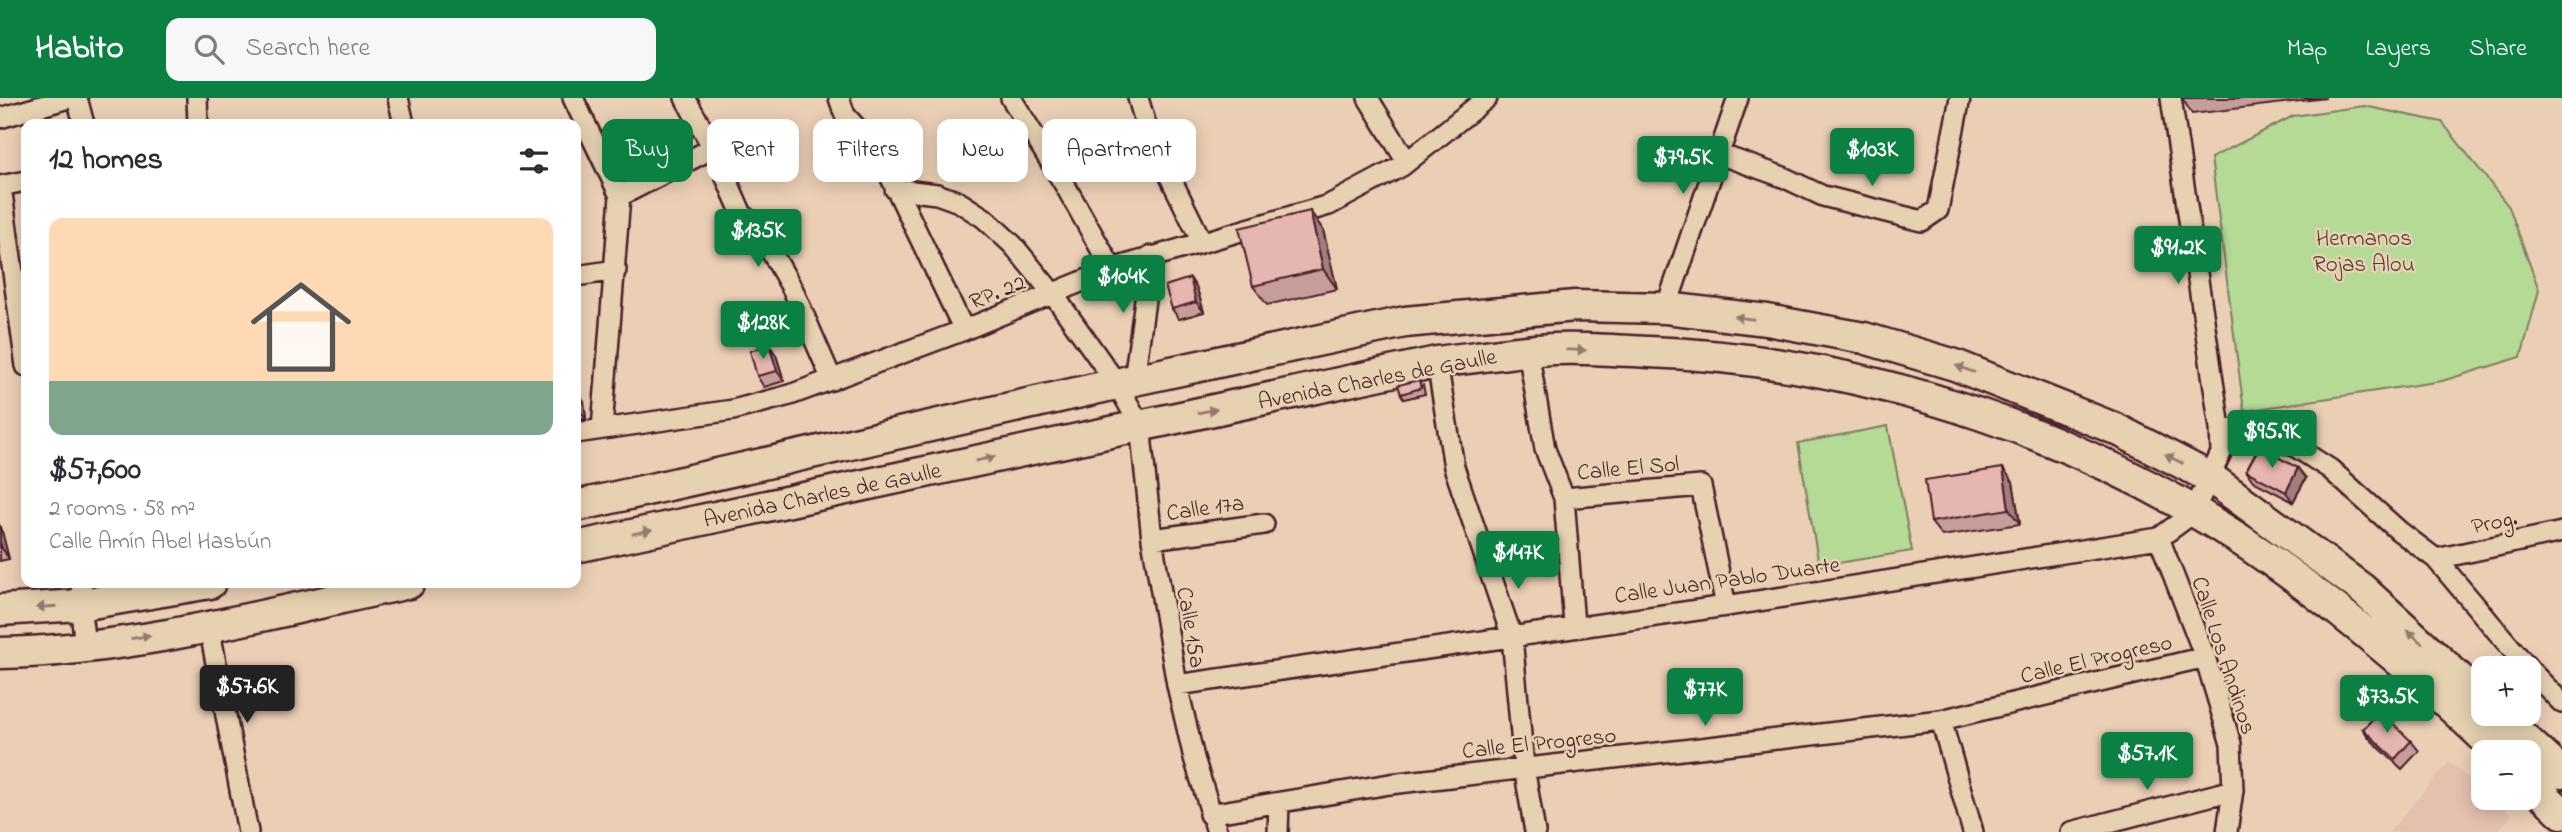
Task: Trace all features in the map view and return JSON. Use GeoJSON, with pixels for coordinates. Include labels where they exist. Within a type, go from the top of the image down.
{"type":"FeatureCollection","features":[{"type":"Feature","properties":{"kind":"main road","name":"Avenida Charles de Gaulle"},"geometry":{"type":"LineString","coordinates":[[581,505],[1126,382],[1405,323],[1575,306],[1666,308],[1767,320],[1864,338],[1955,365],[2116,429],[2211,478],[2361,588],[2471,689]]}},
{"type":"Feature","properties":{"kind":"main road","name":"Avenida Charles de Gaulle"},"geometry":{"type":"LineString","coordinates":[[581,546],[1437,362],[1528,351],[1713,354],[1808,368],[1909,393],[2011,424],[2106,465],[2193,513],[2281,567],[2345,616],[2485,740]]}},
{"type":"Feature","properties":{"kind":"main road"},"geometry":{"type":"LineString","coordinates":[[0,610],[81,594],[151,588]]}},
{"type":"Feature","properties":{"kind":"main road"},"geometry":{"type":"LineString","coordinates":[[0,653],[85,645],[209,626],[387,588]]}},
{"type":"Feature","properties":{"kind":"main road"},"geometry":{"type":"LineString","coordinates":[[2511,726],[2562,772]]}},
{"type":"Feature","properties":{"kind":"main road"},"geometry":{"type":"LineString","coordinates":[[2541,793],[2562,813]]}},
{"type":"Feature","properties":{"kind":"street"},"geometry":{"type":"LineString","coordinates":[[0,118],[69,98]]}},
{"type":"Feature","properties":{"kind":"street"},"geometry":{"type":"LineString","coordinates":[[77,98],[83,119]]}},
{"type":"Feature","properties":{"kind":"street"},"geometry":{"type":"LineString","coordinates":[[197,98],[198,119]]}},
{"type":"Feature","properties":{"kind":"street"},"geometry":{"type":"LineString","coordinates":[[398,98],[403,119]]}},
{"type":"Feature","properties":{"kind":"street"},"geometry":{"type":"LineString","coordinates":[[573,98],[620,196],[602,429]]}},
{"type":"Feature","properties":{"kind":"street"},"geometry":{"type":"LineString","coordinates":[[685,98],[707,137]]}},
{"type":"Feature","properties":{"kind":"street"},"geometry":{"type":"LineString","coordinates":[[839,98],[845,115],[875,145],[964,330]]}},
{"type":"Feature","properties":{"kind":"street"},"geometry":{"type":"LineString","coordinates":[[1011,98],[1066,187],[1112,270]]}},
{"type":"Feature","properties":{"kind":"street"},"geometry":{"type":"LineString","coordinates":[[1138,98],[1148,132],[1201,240]]}},
{"type":"Feature","properties":{"kind":"street"},"geometry":{"type":"LineString","coordinates":[[1368,98],[1407,162]]}},
{"type":"Feature","properties":{"kind":"street","name":"RP. 22"},"geometry":{"type":"LineString","coordinates":[[581,432],[747,407],[832,380],[1151,256],[1329,205],[1407,162],[1487,98]]}},
{"type":"Feature","properties":{"kind":"street"},"geometry":{"type":"LineString","coordinates":[[1666,308],[1738,98]]}},
{"type":"Feature","properties":{"kind":"street"},"geometry":{"type":"LineString","coordinates":[[1719,154],[1783,177],[1823,196],[1922,221],[1938,211],[1960,98]]}},
{"type":"Feature","properties":{"kind":"street"},"geometry":{"type":"LineString","coordinates":[[2159,538],[2193,513],[2221,453],[2220,428],[2171,98]]}},
{"type":"Feature","properties":{"kind":"street"},"geometry":{"type":"LineString","coordinates":[[620,196],[707,151]]}},
{"type":"Feature","properties":{"kind":"street"},"geometry":{"type":"LineString","coordinates":[[21,182],[1,186],[7,274],[21,342]]}},
{"type":"Feature","properties":{"kind":"street"},"geometry":{"type":"LineString","coordinates":[[728,182],[741,212],[772,253],[793,290],[832,380]]}},
{"type":"Feature","properties":{"kind":"street"},"geometry":{"type":"LineString","coordinates":[[895,189],[937,194],[959,202],[984,218],[1013,245],[1126,382],[1140,425]]}},
{"type":"Feature","properties":{"kind":"street"},"geometry":{"type":"LineString","coordinates":[[1126,382],[1151,256]]}},
{"type":"Feature","properties":{"kind":"street"},"geometry":{"type":"LineString","coordinates":[[581,275],[616,270]]}},
{"type":"Feature","properties":{"kind":"street"},"geometry":{"type":"LineString","coordinates":[[1528,351],[1545,449],[1564,498],[1574,625]]}},
{"type":"Feature","properties":{"kind":"street"},"geometry":{"type":"LineString","coordinates":[[1437,362],[1454,467],[1512,637],[1524,767],[1535,832]]}},
{"type":"Feature","properties":{"kind":"street","name":"Calle 15a"},"geometry":{"type":"LineString","coordinates":[[1140,425],[1152,539],[1177,685],[1213,823]]}},
{"type":"Feature","properties":{"kind":"street"},"geometry":{"type":"LineString","coordinates":[[2220,428],[2265,435],[2294,446],[2330,469],[2399,531],[2436,559],[2517,656]]}},
{"type":"Feature","properties":{"kind":"street","name":"Calle El Sol"},"geometry":{"type":"LineString","coordinates":[[1564,498],[1701,486],[1726,606]]}},
{"type":"Feature","properties":{"kind":"street","name":"Calle 17a"},"geometry":{"type":"LineString","coordinates":[[1152,539],[1264,524]]}},
{"type":"Feature","properties":{"kind":"street","name":"Prog."},"geometry":{"type":"LineString","coordinates":[[2436,559],[2562,531]]}},
{"type":"Feature","properties":{"kind":"street","name":"Calle Juan Pablo Duarte"},"geometry":{"type":"LineString","coordinates":[[1177,685],[1512,637],[1574,625],[1726,606],[2159,538]]}},
{"type":"Feature","properties":{"kind":"street","name":"Calle Los Andinos"},"geometry":{"type":"LineString","coordinates":[[2159,538],[2205,657],[2231,744],[2233,790],[2227,832]]}},
{"type":"Feature","properties":{"kind":"street"},"geometry":{"type":"LineString","coordinates":[[81,594],[85,645]]}},
{"type":"Feature","properties":{"kind":"street"},"geometry":{"type":"LineString","coordinates":[[209,626],[248,832]]}},
{"type":"Feature","properties":{"kind":"street","name":"Calle El Progreso"},"geometry":{"type":"LineString","coordinates":[[1213,823],[1279,803],[1390,784],[1941,720],[2205,657]]}},
{"type":"Feature","properties":{"kind":"street"},"geometry":{"type":"LineString","coordinates":[[2541,680],[2559,695]]}},
{"type":"Feature","properties":{"kind":"street"},"geometry":{"type":"LineString","coordinates":[[1941,720],[1973,832]]}},
{"type":"Feature","properties":{"kind":"street"},"geometry":{"type":"LineString","coordinates":[[2071,832],[2233,790]]}},
{"type":"Feature","properties":{"kind":"street"},"geometry":{"type":"LineString","coordinates":[[1278,832],[1279,803]]}},
{"type":"Feature","properties":{"kind":"shaded area"},"geometry":{"type":"Polygon","coordinates":[[[2449,762],[2471,781],[2471,810],[2506,810],[2512,815],[2497,832],[2389,832],[2449,762]]]}},
{"type":"Feature","properties":{"kind":"green space","name":"Hermanos Rojas Alou"},"geometry":{"type":"Polygon","coordinates":[[[2364,106],[2442,122],[2509,207],[2539,290],[2521,357],[2442,381],[2244,411],[2211,158],[2293,116],[2364,106]]]}},
{"type":"Feature","properties":{"kind":"green space"},"geometry":{"type":"Polygon","coordinates":[[[1888,426],[1912,551],[1819,566],[1798,443],[1888,426]]]}},
{"type":"Feature","properties":{"kind":"building"},"geometry":{"type":"Polygon","coordinates":[[[1310,211],[1323,269],[1253,286],[1239,228],[1310,211]]]}},
{"type":"Feature","properties":{"kind":"building"},"geometry":{"type":"Polygon","coordinates":[[[1190,278],[1196,302],[1172,309],[1165,286],[1190,278]]]}},
{"type":"Feature","properties":{"kind":"building"},"geometry":{"type":"Polygon","coordinates":[[[769,345],[777,371],[757,376],[750,351],[769,345]]]}},
{"type":"Feature","properties":{"kind":"building"},"geometry":{"type":"Polygon","coordinates":[[[1419,380],[1421,388],[1401,394],[1398,385],[1419,380]]]}},
{"type":"Feature","properties":{"kind":"building"},"geometry":{"type":"Polygon","coordinates":[[[2259,447],[2298,468],[2286,492],[2246,471],[2259,447]]]}},
{"type":"Feature","properties":{"kind":"building"},"geometry":{"type":"Polygon","coordinates":[[[2003,468],[2009,509],[1931,522],[1925,480],[2003,468]]]}},
{"type":"Feature","properties":{"kind":"building"},"geometry":{"type":"Polygon","coordinates":[[[2380,711],[2411,741],[2395,759],[2363,729],[2380,711]]]}}]}
